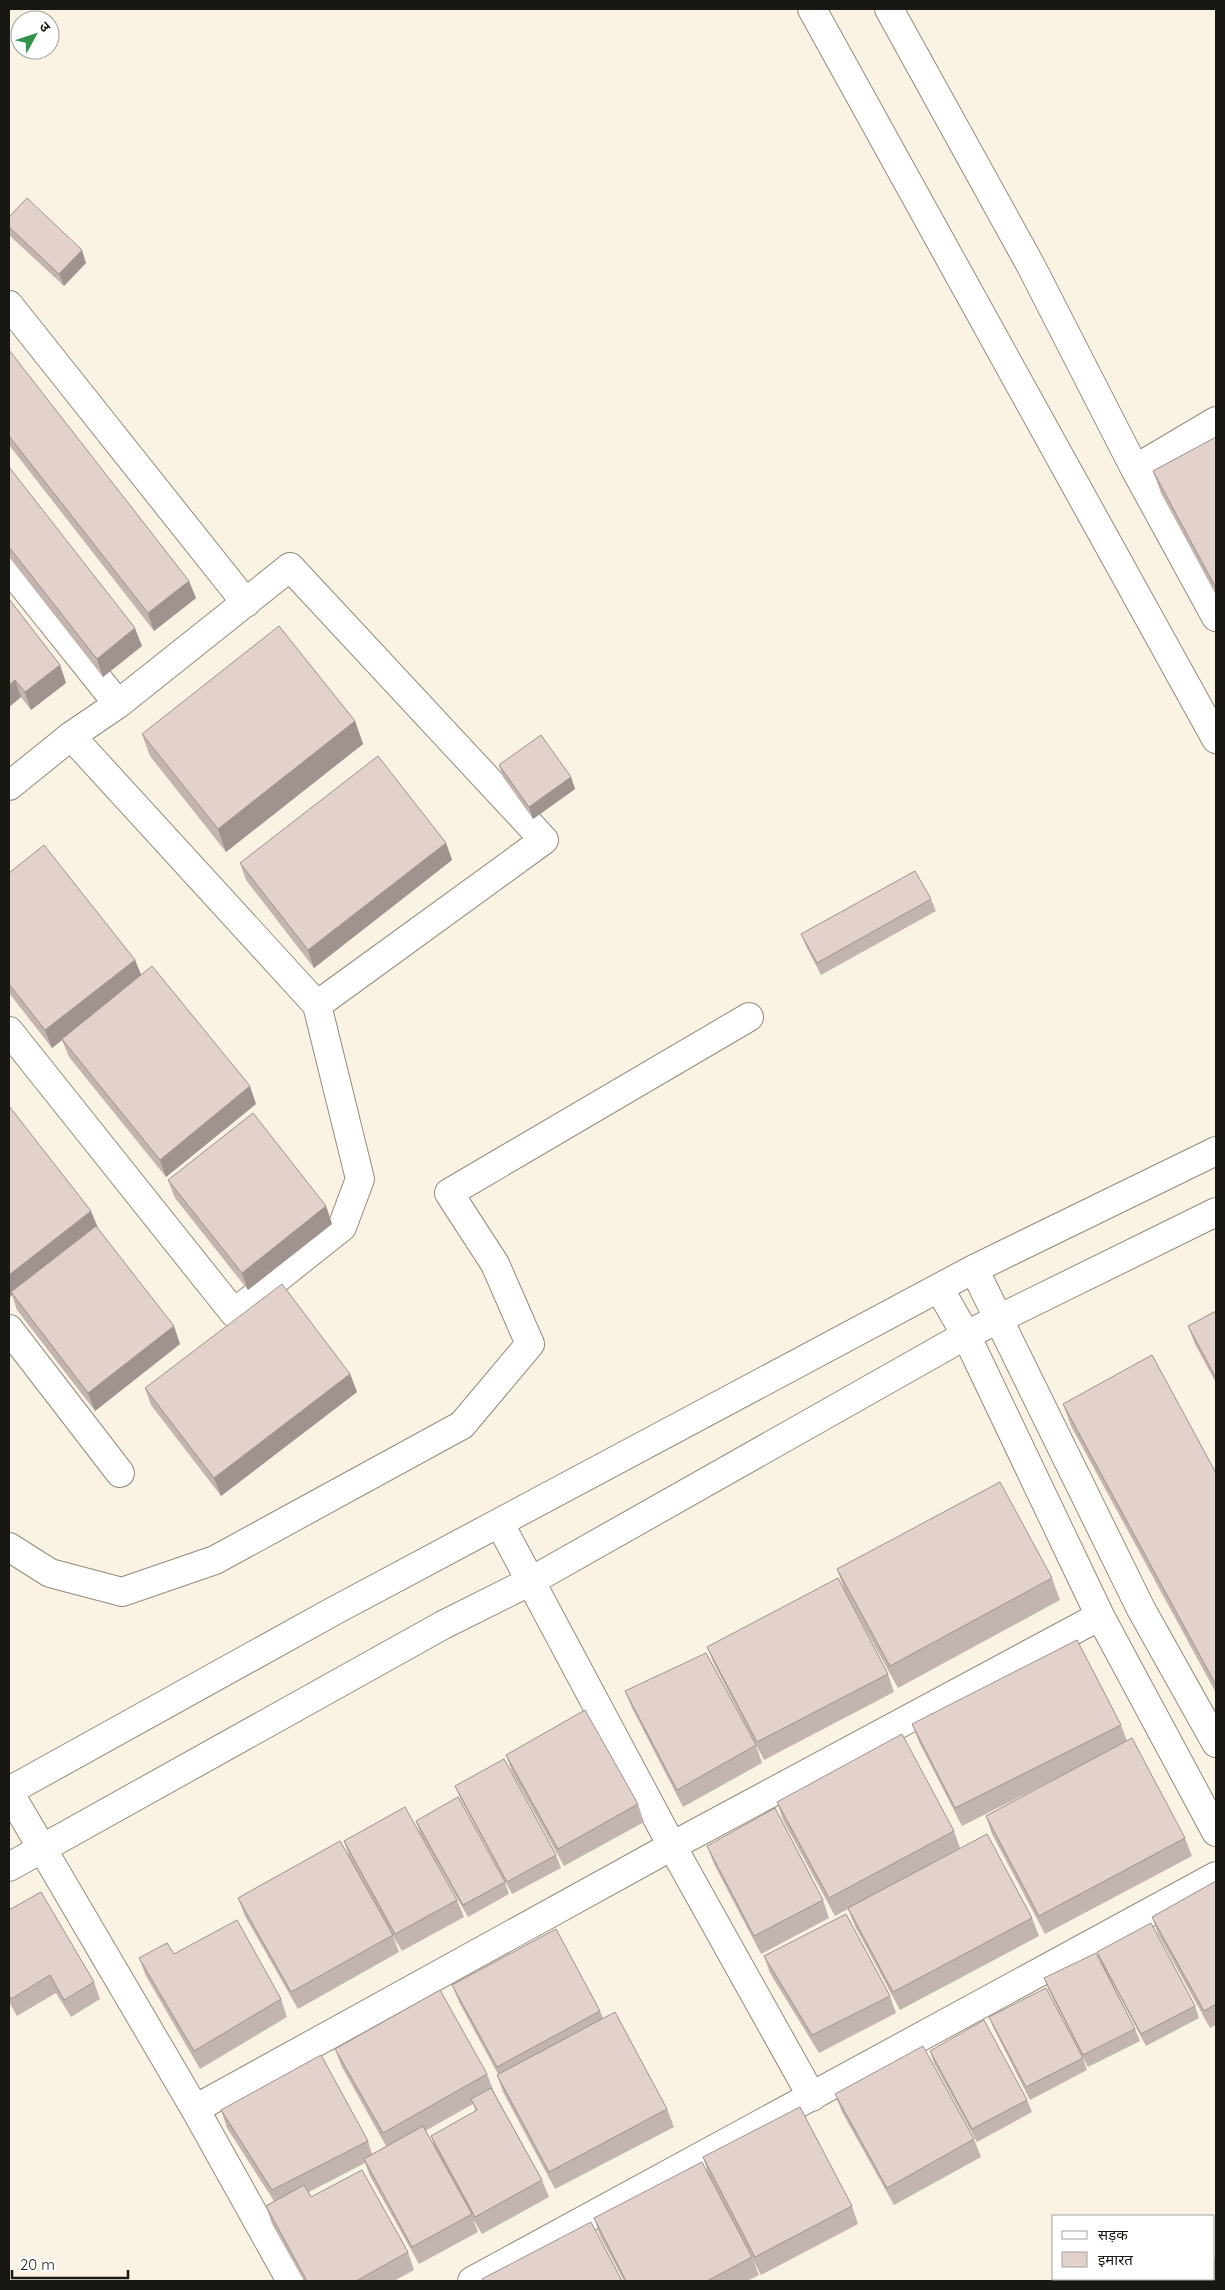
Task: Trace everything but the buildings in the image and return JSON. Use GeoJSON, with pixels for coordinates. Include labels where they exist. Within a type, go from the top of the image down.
{"type":"FeatureCollection","features":[{"type":"Feature","properties":{"kind":"street"},"geometry":{"type":"LineString","coordinates":[[812,9],[1216,739]]}},
{"type":"Feature","properties":{"kind":"street"},"geometry":{"type":"LineString","coordinates":[[889,9],[1030,264],[1135,469],[1216,617]]}},
{"type":"Feature","properties":{"kind":"street"},"geometry":{"type":"LineString","coordinates":[[9,305],[246,603]]}},
{"type":"Feature","properties":{"kind":"street"},"geometry":{"type":"LineString","coordinates":[[1135,469],[1216,421]]}},
{"type":"Feature","properties":{"kind":"street"},"geometry":{"type":"LineString","coordinates":[[9,786],[71,736],[118,704],[290,567],[544,840],[317,1005]]}},
{"type":"Feature","properties":{"kind":"street"},"geometry":{"type":"LineString","coordinates":[[9,568],[118,704]]}},
{"type":"Feature","properties":{"kind":"street"},"geometry":{"type":"LineString","coordinates":[[9,1031],[234,1314],[342,1228],[360,1180],[317,1005],[71,736]]}},
{"type":"Feature","properties":{"kind":"street"},"geometry":{"type":"LineString","coordinates":[[9,1547],[50,1573],[122,1592],[215,1560],[462,1425],[530,1344],[495,1264],[449,1193],[749,1017]]}},
{"type":"Feature","properties":{"kind":"street"},"geometry":{"type":"LineString","coordinates":[[291,2281],[195,2109],[9,1791],[332,1612],[500,1524],[974,1269],[1216,1151]]}},
{"type":"Feature","properties":{"kind":"street"},"geometry":{"type":"LineString","coordinates":[[9,1867],[443,1625],[531,1581],[966,1335],[1216,1212]]}},
{"type":"Feature","properties":{"kind":"street"},"geometry":{"type":"LineString","coordinates":[[974,1269],[1141,1609],[1216,1743]]}},
{"type":"Feature","properties":{"kind":"street"},"geometry":{"type":"LineString","coordinates":[[939,1288],[966,1335],[1100,1616],[1216,1832]]}},
{"type":"Feature","properties":{"kind":"street"},"geometry":{"type":"LineString","coordinates":[[9,1329],[120,1473]]}},
{"type":"Feature","properties":{"kind":"street"},"geometry":{"type":"LineString","coordinates":[[500,1524],[672,1846],[812,2098]]}},
{"type":"Feature","properties":{"kind":"street"},"geometry":{"type":"LineString","coordinates":[[195,2109],[672,1846],[1100,1616]]}},
{"type":"Feature","properties":{"kind":"street"},"geometry":{"type":"LineString","coordinates":[[472,2281],[812,2098],[1216,1876]]}}]}
